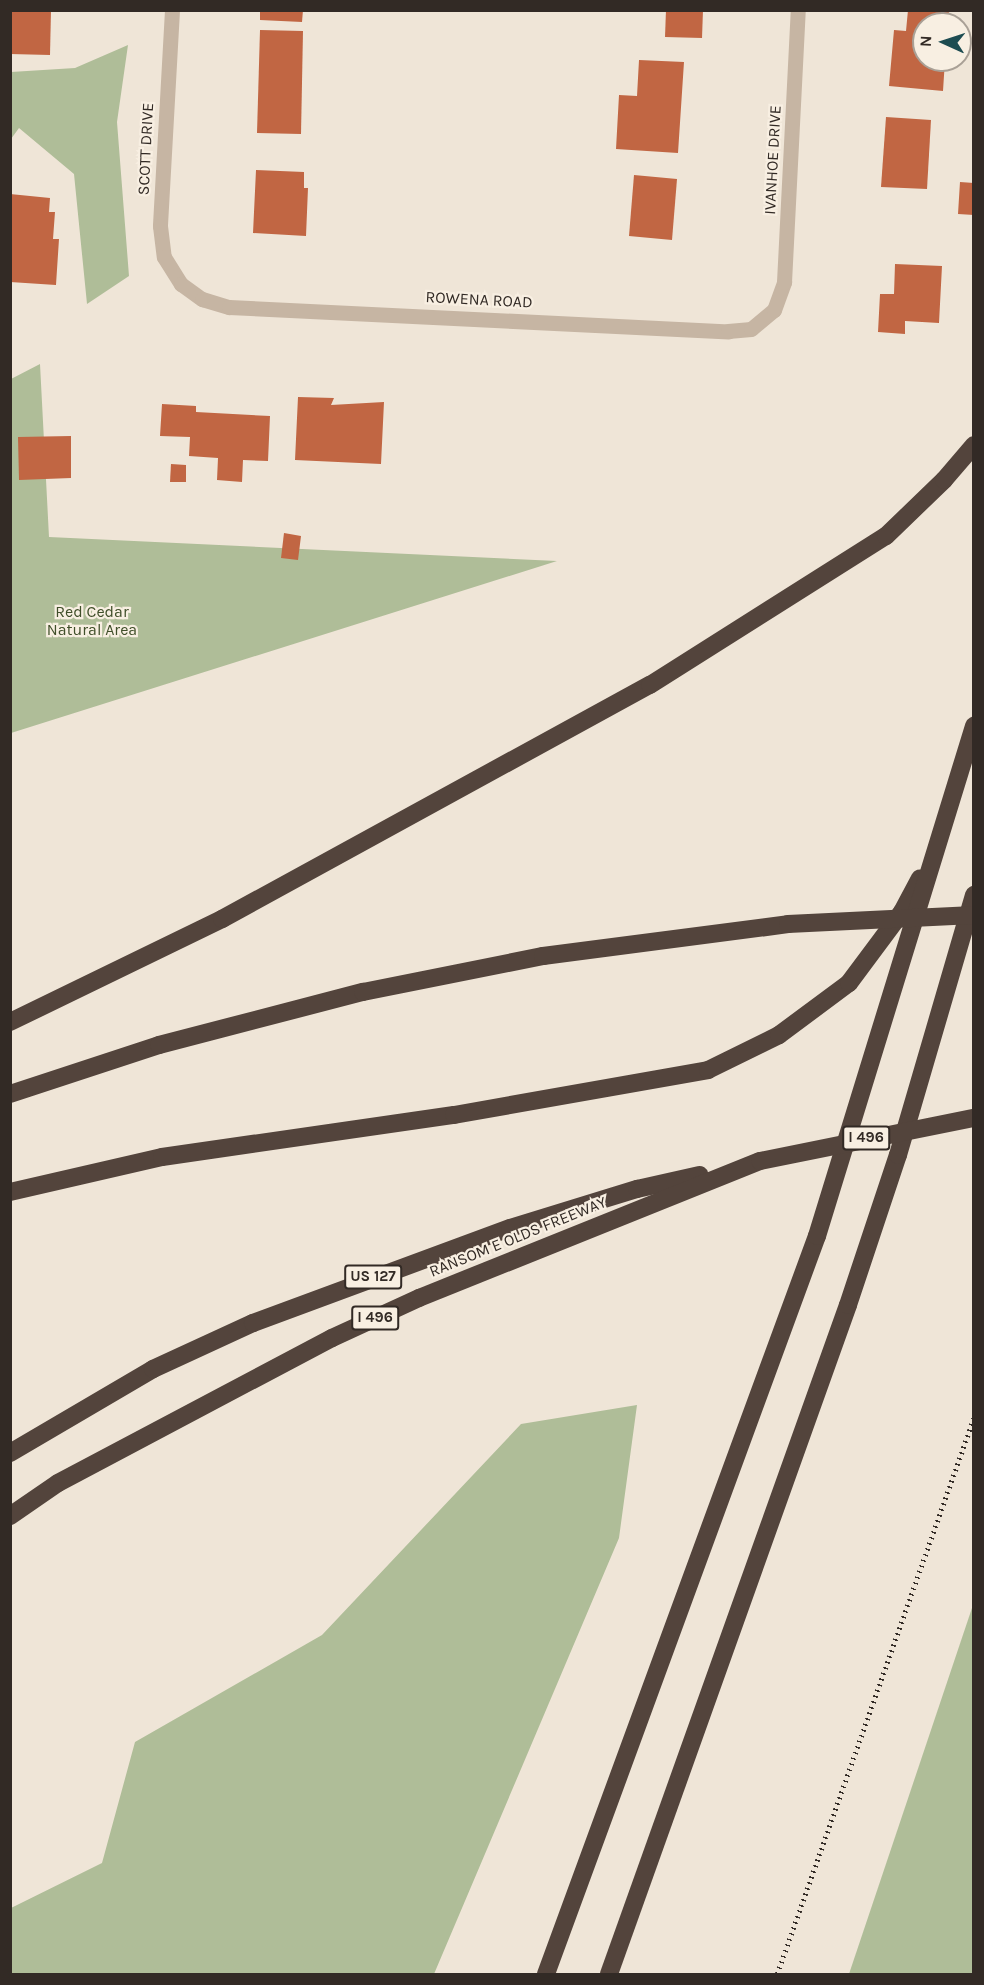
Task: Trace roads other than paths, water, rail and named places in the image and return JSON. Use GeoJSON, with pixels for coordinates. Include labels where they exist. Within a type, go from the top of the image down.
{"type":"FeatureCollection","features":[{"type":"Feature","properties":{"kind":"highway"},"geometry":{"type":"LineString","coordinates":[[10,1022],[222,919],[650,685],[886,536],[944,480],[974,445]]}},
{"type":"Feature","properties":{"kind":"highway"},"geometry":{"type":"LineString","coordinates":[[546,1974],[817,1236],[974,726]]}},
{"type":"Feature","properties":{"kind":"highway"},"geometry":{"type":"LineString","coordinates":[[10,1192],[162,1156],[665,1080],[724,1064],[778,1035],[849,983],[902,912],[944,828]]}},
{"type":"Feature","properties":{"kind":"highway"},"geometry":{"type":"LineString","coordinates":[[609,1974],[851,1294],[898,1155],[974,895]]}},
{"type":"Feature","properties":{"kind":"highway"},"geometry":{"type":"LineString","coordinates":[[10,1094],[159,1045],[363,992],[566,952],[788,924],[974,915]]}},
{"type":"Feature","properties":{"kind":"highway","name":"RANSOM E OLDS FREEWAY"},"geometry":{"type":"LineString","coordinates":[[10,1516],[58,1483],[332,1338],[419,1298],[760,1161],[974,1118]]}},
{"type":"Feature","properties":{"kind":"highway","name":"US 127"},"geometry":{"type":"LineString","coordinates":[[10,1453],[153,1369],[253,1323],[510,1228],[637,1189],[760,1161]]}},
{"type":"Feature","properties":{"kind":"street","name":"SCOTT DRIVE"},"geometry":{"type":"LineString","coordinates":[[172,10],[160,226],[164,257],[181,284]]}},
{"type":"Feature","properties":{"kind":"street","name":"IVANHOE DRIVE"},"geometry":{"type":"LineString","coordinates":[[774,310],[784,282],[798,10]]}},
{"type":"Feature","properties":{"kind":"street","name":"ROWENA ROAD"},"geometry":{"type":"LineString","coordinates":[[181,284],[202,299],[229,307],[728,331],[751,329],[774,310]]}},
{"type":"Feature","properties":{"kind":"railway"},"geometry":{"type":"LineString","coordinates":[[777,1974],[974,1417]]}},
{"type":"Feature","properties":{"kind":"park label","name":"Red Cedar Natural Area"},"geometry":{"type":"Point","coordinates":[92,621]}}]}
